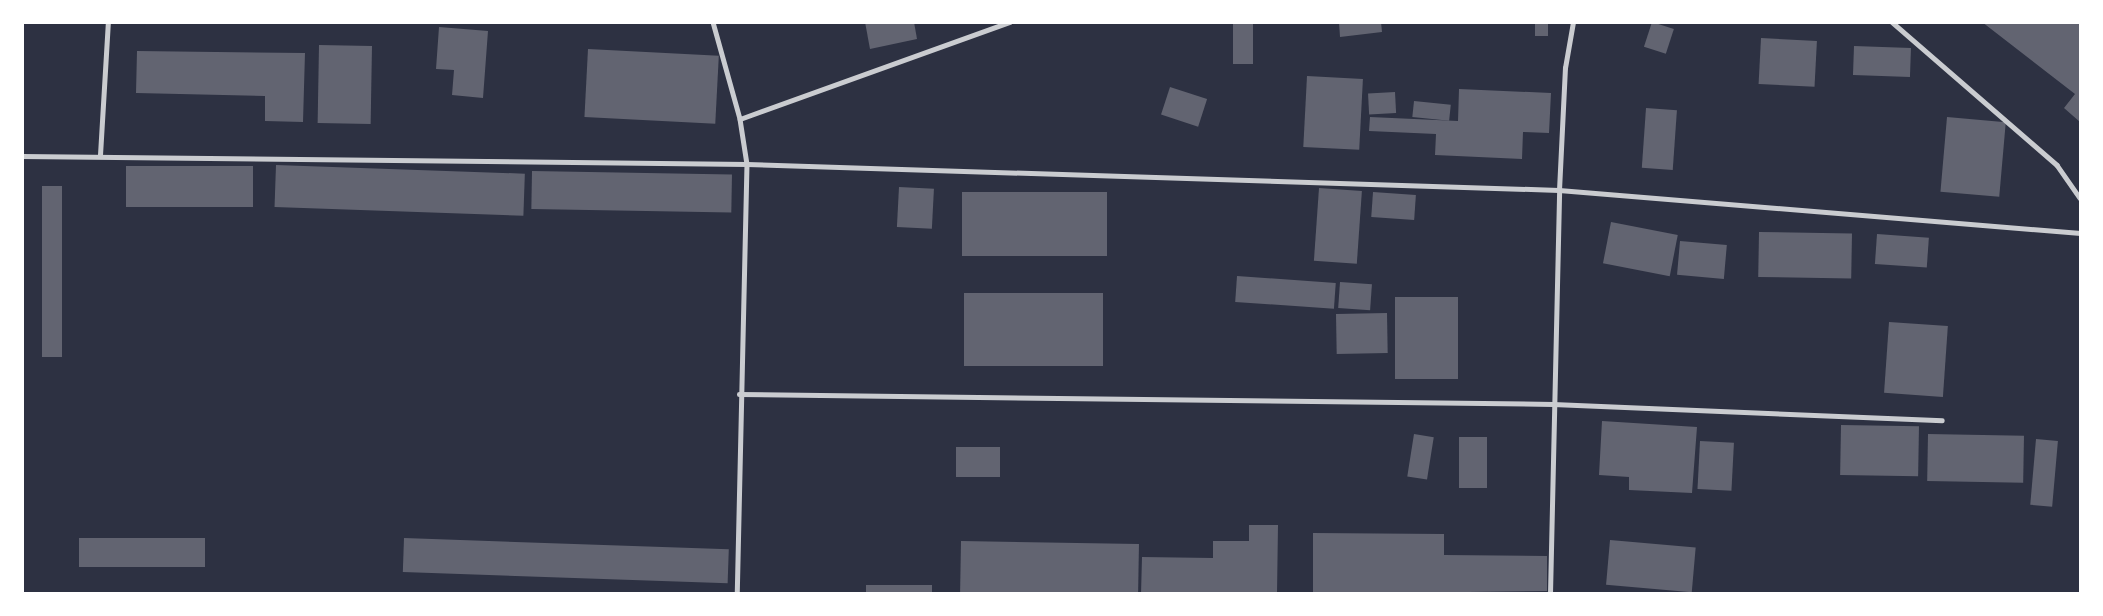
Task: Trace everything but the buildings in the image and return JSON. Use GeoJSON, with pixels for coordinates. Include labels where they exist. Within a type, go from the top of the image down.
{"type":"FeatureCollection","features":[{"type":"Feature","properties":{"kind":"lane"},"geometry":{"type":"LineString","coordinates":[[100,155],[108,22]]}},
{"type":"Feature","properties":{"kind":"lane"},"geometry":{"type":"LineString","coordinates":[[713,22],[740,119],[747,164],[739,394],[737,594]]}},
{"type":"Feature","properties":{"kind":"lane"},"geometry":{"type":"LineString","coordinates":[[740,119],[1010,22]]}},
{"type":"Feature","properties":{"kind":"lane"},"geometry":{"type":"LineString","coordinates":[[1550,594],[1560,190],[1566,68],[1573,22]]}},
{"type":"Feature","properties":{"kind":"lane"},"geometry":{"type":"LineString","coordinates":[[1892,22],[2058,165],[2080,198]]}},
{"type":"Feature","properties":{"kind":"lane"},"geometry":{"type":"LineString","coordinates":[[22,156],[100,155],[747,164],[1560,190],[2080,233]]}},
{"type":"Feature","properties":{"kind":"lane"},"geometry":{"type":"LineString","coordinates":[[739,394],[1553,404],[1942,420]]}}]}
